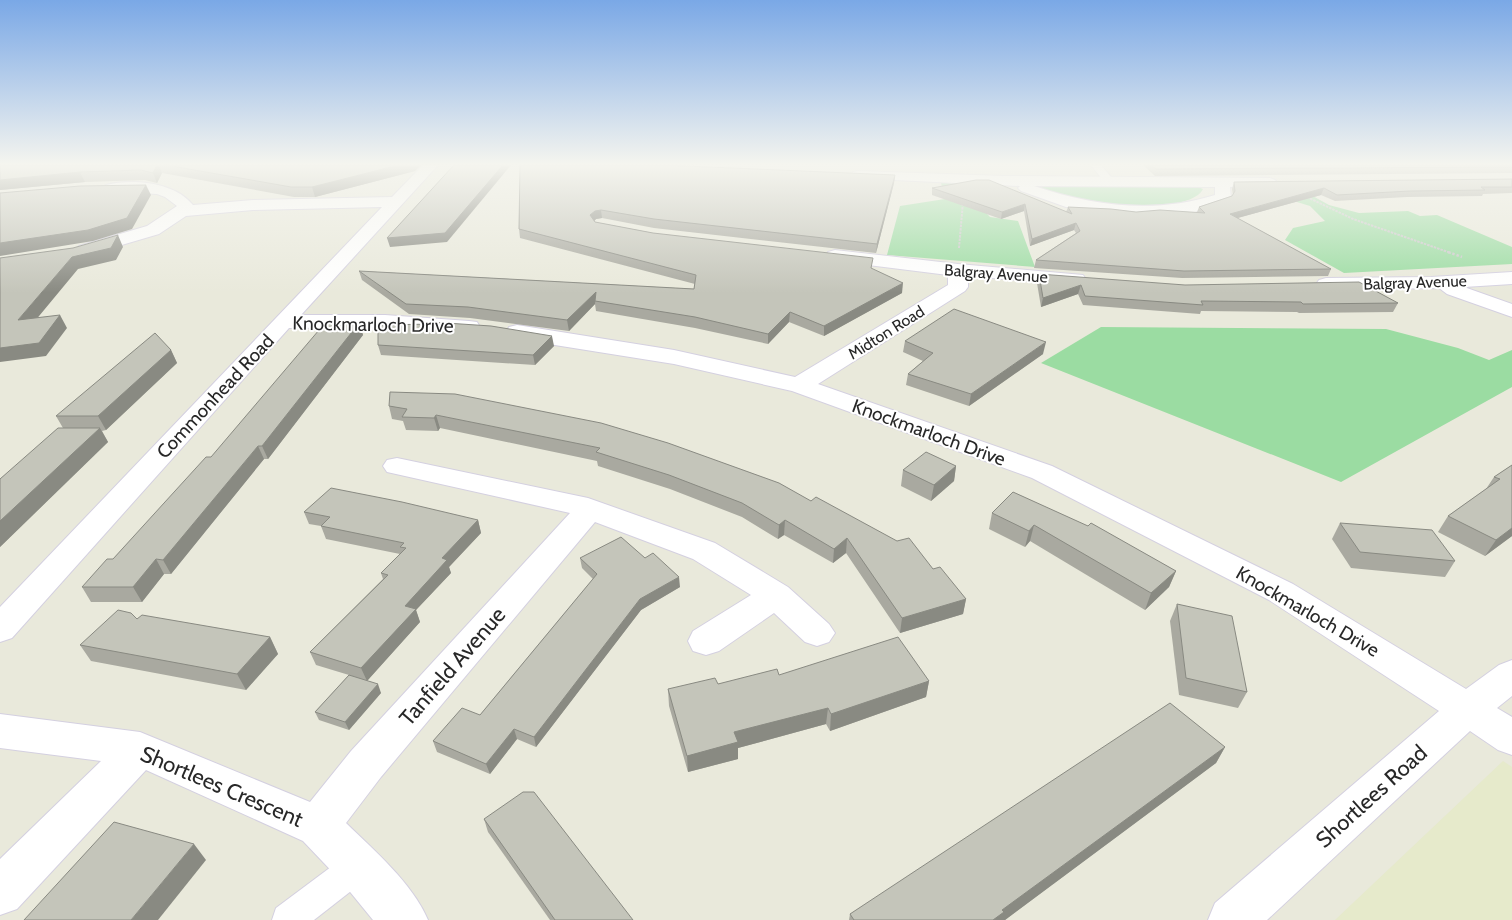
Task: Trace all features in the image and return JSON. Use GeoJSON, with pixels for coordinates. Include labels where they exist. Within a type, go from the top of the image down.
{"type":"FeatureCollection","features":[{"type":"Feature","properties":{"kind":"street"},"geometry":{"type":"LineString","coordinates":[[72,254],[153,230],[184,208]]}},
{"type":"Feature","properties":{"kind":"street"},"geometry":{"type":"LineString","coordinates":[[182,211],[218,208]]}},
{"type":"Feature","properties":{"kind":"street","name":"Commonhead Road"},"geometry":{"type":"LineString","coordinates":[[0,629],[390,208]]}},
{"type":"Feature","properties":{"kind":"street"},"geometry":{"type":"LineString","coordinates":[[1106,208],[1134,212],[1192,208]]}},
{"type":"Feature","properties":{"kind":"street","name":"Balgray Avenue"},"geometry":{"type":"LineString","coordinates":[[821,254],[958,270],[1094,280]]}},
{"type":"Feature","properties":{"kind":"street","name":"Midton Road"},"geometry":{"type":"LineString","coordinates":[[799,385],[958,288],[958,270]]}},
{"type":"Feature","properties":{"kind":"street","name":"Balgray Avenue"},"geometry":{"type":"LineString","coordinates":[[1312,285],[1443,282],[1508,278]]}},
{"type":"Feature","properties":{"kind":"street"},"geometry":{"type":"LineString","coordinates":[[1443,282],[1454,290],[1512,311]]}},
{"type":"Feature","properties":{"kind":"street","name":"Knockmarloch Drive"},"geometry":{"type":"LineString","coordinates":[[283,322],[385,321],[493,328],[674,356],[799,385],[1042,472],[1281,592],[1512,738]]}},
{"type":"Feature","properties":{"kind":"street"},"geometry":{"type":"LineString","coordinates":[[397,466],[578,505],[704,552],[776,595],[817,633]]}},
{"type":"Feature","properties":{"kind":"street","name":"Tanfield Avenue"},"geometry":{"type":"LineString","coordinates":[[318,826],[366,764],[590,509]]}},
{"type":"Feature","properties":{"kind":"street"},"geometry":{"type":"LineString","coordinates":[[706,641],[776,595]]}},
{"type":"Feature","properties":{"kind":"street","name":"Shortlees Road"},"geometry":{"type":"LineString","coordinates":[[1232,920],[1468,709],[1512,675]]}},
{"type":"Feature","properties":{"kind":"street","name":"Shortlees Crescent"},"geometry":{"type":"LineString","coordinates":[[0,731],[140,749],[318,826],[358,866],[404,920]]}},
{"type":"Feature","properties":{"kind":"street"},"geometry":{"type":"LineString","coordinates":[[0,892],[140,749]]}},
{"type":"Feature","properties":{"kind":"lane"},"geometry":{"type":"LineString","coordinates":[[288,920],[358,866]]}},
{"type":"Feature","properties":{"kind":"path"},"geometry":{"type":"LineString","coordinates":[[958,270],[963,208]]}},
{"type":"Feature","properties":{"kind":"path"},"geometry":{"type":"LineString","coordinates":[[1328,208],[1353,219],[1460,256],[1508,278]]}},
{"type":"Feature","properties":{"kind":"shaded area"},"geometry":{"type":"Polygon","coordinates":[[[1503,761],[1512,767],[1512,920],[1335,920],[1503,761]]]}},
{"type":"Feature","properties":{"kind":"green space"},"geometry":{"type":"Polygon","coordinates":[[[899,208],[981,208],[990,217],[1018,221],[1035,267],[887,255],[899,208]]]}},
{"type":"Feature","properties":{"kind":"green space"},"geometry":{"type":"Polygon","coordinates":[[[1312,208],[1340,208],[1359,213],[1408,211],[1420,216],[1437,215],[1512,247],[1512,264],[1344,273],[1285,240],[1293,228],[1325,221],[1312,208]]]}},
{"type":"Feature","properties":{"kind":"green space"},"geometry":{"type":"Polygon","coordinates":[[[1101,327],[1386,329],[1458,348],[1489,360],[1512,350],[1512,387],[1341,482],[1041,363],[1101,327]]]}},
{"type":"Feature","properties":{"kind":"building"},"geometry":{"type":"Polygon","coordinates":[[[0,208],[133,208],[127,218],[88,230],[0,243],[0,208]]]}},
{"type":"Feature","properties":{"kind":"building"},"geometry":{"type":"Polygon","coordinates":[[[415,208],[466,208],[445,233],[387,238],[415,208]]]}},
{"type":"Feature","properties":{"kind":"building"},"geometry":{"type":"Polygon","coordinates":[[[519,208],[886,208],[877,244],[654,219],[601,210],[595,211],[590,215],[595,222],[653,233],[873,258],[871,268],[903,283],[824,326],[790,312],[768,334],[695,317],[595,301],[596,292],[567,320],[468,307],[406,304],[359,271],[694,289],[696,275],[519,229],[519,208]]]}},
{"type":"Feature","properties":{"kind":"building"},"geometry":{"type":"Polygon","coordinates":[[[990,208],[1014,208],[1002,212],[990,208]]]}},
{"type":"Feature","properties":{"kind":"building"},"geometry":{"type":"Polygon","coordinates":[[[1026,208],[1057,208],[1072,214],[1069,208],[1136,212],[1160,210],[1205,213],[1200,208],[1252,208],[1230,214],[1331,269],[1184,271],[1036,260],[1080,231],[1076,223],[1032,239],[1026,208]]]}},
{"type":"Feature","properties":{"kind":"building"},"geometry":{"type":"Polygon","coordinates":[[[118,235],[111,248],[72,257],[18,320],[60,315],[39,343],[0,348],[0,258],[73,248],[118,235]]]}},
{"type":"Feature","properties":{"kind":"building"},"geometry":{"type":"Polygon","coordinates":[[[1039,274],[1185,285],[1359,282],[1398,303],[1303,304],[1301,302],[1201,301],[1203,305],[1085,296],[1081,285],[1043,298],[1039,274]]]}},
{"type":"Feature","properties":{"kind":"building"},"geometry":{"type":"Polygon","coordinates":[[[954,309],[1046,342],[971,394],[908,374],[933,353],[905,341],[954,309]]]}},
{"type":"Feature","properties":{"kind":"building"},"geometry":{"type":"Polygon","coordinates":[[[431,322],[491,326],[552,336],[533,355],[378,345],[378,325],[435,324],[431,322]]]}},
{"type":"Feature","properties":{"kind":"building"},"geometry":{"type":"Polygon","coordinates":[[[325,323],[359,323],[262,446],[258,446],[163,560],[156,559],[133,587],[82,587],[107,559],[113,559],[206,457],[211,457],[325,323]]]}},
{"type":"Feature","properties":{"kind":"building"},"geometry":{"type":"Polygon","coordinates":[[[155,333],[171,350],[98,416],[56,416],[155,333]]]}},
{"type":"Feature","properties":{"kind":"building"},"geometry":{"type":"Polygon","coordinates":[[[390,392],[455,394],[601,423],[668,443],[779,483],[811,501],[816,497],[897,541],[909,538],[933,569],[940,567],[966,599],[902,618],[847,538],[834,549],[785,520],[779,525],[742,503],[669,475],[596,452],[600,448],[436,415],[434,418],[402,417],[407,409],[389,406],[390,392]]]}},
{"type":"Feature","properties":{"kind":"building"},"geometry":{"type":"Polygon","coordinates":[[[58,428],[100,428],[0,521],[0,479],[58,428]]]}},
{"type":"Feature","properties":{"kind":"building"},"geometry":{"type":"Polygon","coordinates":[[[926,452],[956,466],[934,485],[903,470],[926,452]]]}},
{"type":"Feature","properties":{"kind":"building"},"geometry":{"type":"Polygon","coordinates":[[[1512,465],[1512,528],[1496,540],[1448,516],[1500,479],[1494,477],[1512,465]]]}},
{"type":"Feature","properties":{"kind":"building"},"geometry":{"type":"Polygon","coordinates":[[[331,488],[478,520],[442,558],[447,560],[405,606],[416,609],[361,668],[310,652],[388,575],[381,573],[406,548],[400,547],[404,543],[321,526],[330,517],[304,512],[331,488]]]}},
{"type":"Feature","properties":{"kind":"building"},"geometry":{"type":"Polygon","coordinates":[[[1013,492],[1088,526],[1091,523],[1176,571],[1151,593],[1034,525],[1029,531],[992,513],[1013,492]]]}},
{"type":"Feature","properties":{"kind":"building"},"geometry":{"type":"Polygon","coordinates":[[[1340,523],[1432,530],[1455,561],[1360,552],[1340,523]]]}},
{"type":"Feature","properties":{"kind":"building"},"geometry":{"type":"Polygon","coordinates":[[[621,537],[645,558],[653,553],[679,577],[640,599],[534,737],[514,729],[486,764],[433,741],[462,708],[480,715],[597,574],[580,558],[621,537]]]}},
{"type":"Feature","properties":{"kind":"building"},"geometry":{"type":"Polygon","coordinates":[[[1177,604],[1232,616],[1247,692],[1186,678],[1177,604]]]}},
{"type":"Feature","properties":{"kind":"building"},"geometry":{"type":"Polygon","coordinates":[[[118,610],[131,613],[137,619],[142,615],[270,637],[237,674],[80,645],[118,610]]]}},
{"type":"Feature","properties":{"kind":"building"},"geometry":{"type":"Polygon","coordinates":[[[898,637],[929,681],[831,714],[828,708],[734,732],[738,742],[687,756],[668,689],[715,678],[718,684],[777,669],[779,675],[898,637]]]}},
{"type":"Feature","properties":{"kind":"building"},"geometry":{"type":"Polygon","coordinates":[[[349,675],[378,684],[345,722],[315,712],[349,675]]]}},
{"type":"Feature","properties":{"kind":"building"},"geometry":{"type":"Polygon","coordinates":[[[1170,703],[1225,747],[1002,910],[1004,912],[993,920],[854,920],[850,914],[1170,703]]]}},
{"type":"Feature","properties":{"kind":"building"},"geometry":{"type":"Polygon","coordinates":[[[523,792],[534,792],[633,920],[555,920],[484,819],[523,792]]]}},
{"type":"Feature","properties":{"kind":"building"},"geometry":{"type":"Polygon","coordinates":[[[114,822],[194,844],[131,920],[24,920],[114,822]]]}}]}
